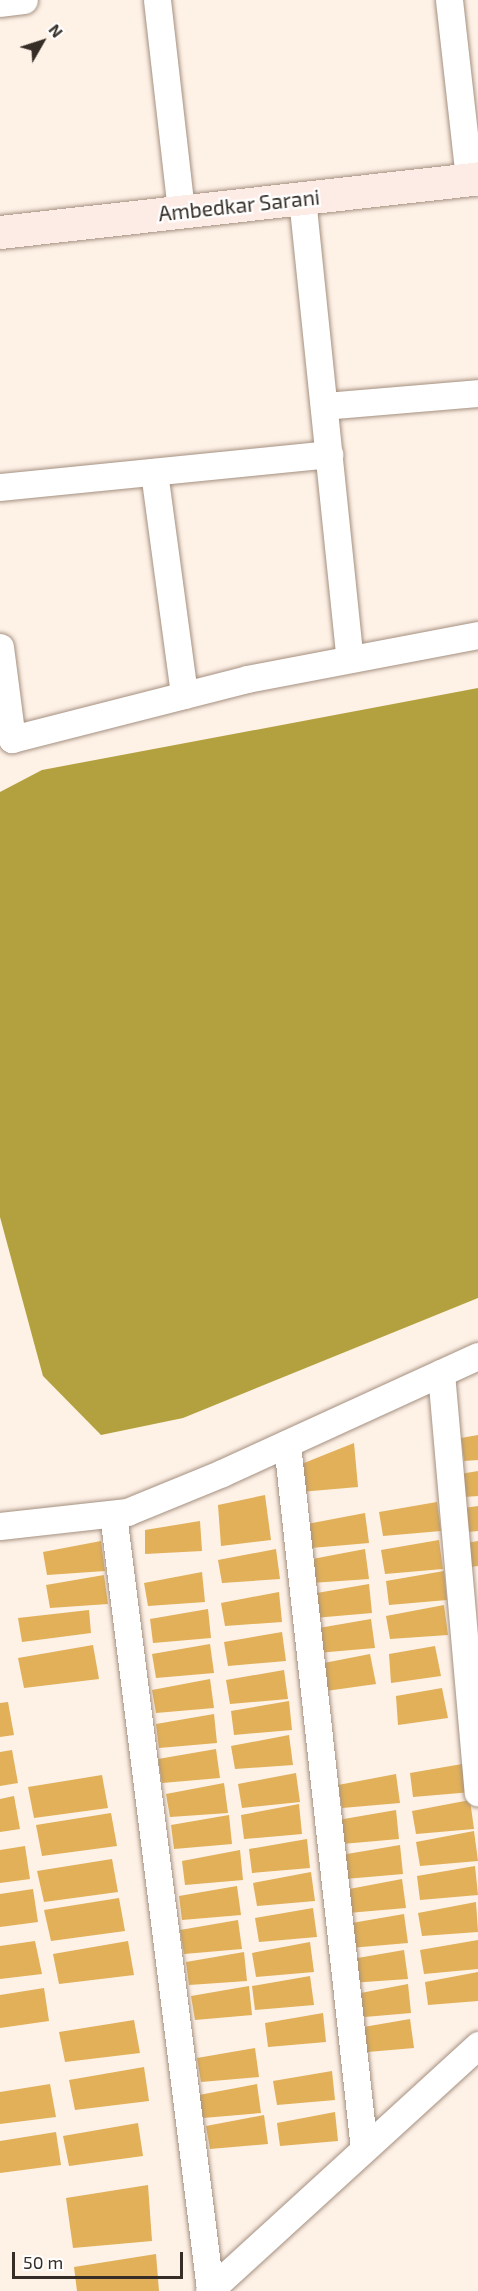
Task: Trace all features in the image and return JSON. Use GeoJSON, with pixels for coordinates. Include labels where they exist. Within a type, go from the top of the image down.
{"type":"FeatureCollection","features":[{"type":"Feature","properties":{"kind":"street"},"geometry":{"type":"LineString","coordinates":[[0,3],[24,0]]}},
{"type":"Feature","properties":{"kind":"street"},"geometry":{"type":"LineString","coordinates":[[158,0],[181,212]]}},
{"type":"Feature","properties":{"kind":"street"},"geometry":{"type":"LineString","coordinates":[[449,0],[474,179]]}},
{"type":"Feature","properties":{"kind":"street","name":"Ambedkar Sarani"},"geometry":{"type":"LineString","coordinates":[[0,232],[474,179]]}},
{"type":"Feature","properties":{"kind":"street"},"geometry":{"type":"LineString","coordinates":[[302,198],[350,659]]}},
{"type":"Feature","properties":{"kind":"street"},"geometry":{"type":"LineString","coordinates":[[324,406],[478,393]]}},
{"type":"Feature","properties":{"kind":"street"},"geometry":{"type":"LineString","coordinates":[[0,487],[329,454]]}},
{"type":"Feature","properties":{"kind":"street"},"geometry":{"type":"LineString","coordinates":[[154,472],[184,695]]}},
{"type":"Feature","properties":{"kind":"street"},"geometry":{"type":"LineString","coordinates":[[0,647],[12,738],[184,695],[350,659],[478,635]]}},
{"type":"Feature","properties":{"kind":"street"},"geometry":{"type":"LineString","coordinates":[[0,1527],[113,1514],[137,1508],[287,1444],[478,1356]]}},
{"type":"Feature","properties":{"kind":"street"},"geometry":{"type":"LineString","coordinates":[[441,1373],[478,1791]]}},
{"type":"Feature","properties":{"kind":"street"},"geometry":{"type":"LineString","coordinates":[[287,1444],[364,2149]]}},
{"type":"Feature","properties":{"kind":"street"},"geometry":{"type":"LineString","coordinates":[[113,1514],[209,2290]]}},
{"type":"Feature","properties":{"kind":"street"},"geometry":{"type":"LineString","coordinates":[[209,2290],[478,2045]]}},
{"type":"Feature","properties":{"kind":"shaded area"},"geometry":{"type":"Polygon","coordinates":[[[478,688],[478,1298],[183,1418],[101,1435],[43,1376],[0,1217],[0,792],[42,770],[478,688]]]}},
{"type":"Feature","properties":{"kind":"building"},"geometry":{"type":"Polygon","coordinates":[[[478,1435],[478,1460],[464,1461],[461,1438],[478,1435]]]}},
{"type":"Feature","properties":{"kind":"building"},"geometry":{"type":"Polygon","coordinates":[[[354,1443],[358,1487],[300,1492],[299,1465],[354,1443]]]}},
{"type":"Feature","properties":{"kind":"building"},"geometry":{"type":"Polygon","coordinates":[[[478,1471],[478,1496],[464,1497],[460,1474],[478,1471]]]}},
{"type":"Feature","properties":{"kind":"building"},"geometry":{"type":"Polygon","coordinates":[[[265,1495],[271,1540],[221,1546],[218,1505],[265,1495]]]}},
{"type":"Feature","properties":{"kind":"building"},"geometry":{"type":"Polygon","coordinates":[[[437,1502],[441,1531],[383,1536],[379,1512],[437,1502]]]}},
{"type":"Feature","properties":{"kind":"building"},"geometry":{"type":"Polygon","coordinates":[[[478,1506],[478,1531],[468,1532],[464,1508],[478,1506]]]}},
{"type":"Feature","properties":{"kind":"building"},"geometry":{"type":"Polygon","coordinates":[[[365,1513],[369,1543],[311,1548],[307,1524],[365,1513]]]}},
{"type":"Feature","properties":{"kind":"building"},"geometry":{"type":"Polygon","coordinates":[[[200,1521],[202,1551],[145,1554],[145,1530],[200,1521]]]}},
{"type":"Feature","properties":{"kind":"building"},"geometry":{"type":"Polygon","coordinates":[[[439,1540],[443,1569],[385,1574],[381,1550],[439,1540]]]}},
{"type":"Feature","properties":{"kind":"building"},"geometry":{"type":"Polygon","coordinates":[[[101,1541],[105,1571],[47,1575],[43,1552],[101,1541]]]}},
{"type":"Feature","properties":{"kind":"building"},"geometry":{"type":"Polygon","coordinates":[[[478,1541],[478,1566],[470,1567],[466,1543],[478,1541]]]}},
{"type":"Feature","properties":{"kind":"building"},"geometry":{"type":"Polygon","coordinates":[[[276,1549],[280,1579],[222,1583],[218,1560],[276,1549]]]}},
{"type":"Feature","properties":{"kind":"building"},"geometry":{"type":"Polygon","coordinates":[[[365,1549],[369,1579],[311,1583],[307,1560],[365,1549]]]}},
{"type":"Feature","properties":{"kind":"building"},"geometry":{"type":"Polygon","coordinates":[[[444,1571],[447,1600],[389,1605],[386,1581],[444,1571]]]}},
{"type":"Feature","properties":{"kind":"building"},"geometry":{"type":"Polygon","coordinates":[[[202,1572],[205,1602],[148,1606],[144,1583],[202,1572]]]}},
{"type":"Feature","properties":{"kind":"building"},"geometry":{"type":"Polygon","coordinates":[[[104,1575],[108,1604],[50,1608],[46,1585],[104,1575]]]}},
{"type":"Feature","properties":{"kind":"building"},"geometry":{"type":"Polygon","coordinates":[[[369,1584],[372,1613],[314,1618],[311,1594],[369,1584]]]}},
{"type":"Feature","properties":{"kind":"building"},"geometry":{"type":"Polygon","coordinates":[[[279,1592],[282,1622],[225,1626],[221,1603],[279,1592]]]}},
{"type":"Feature","properties":{"kind":"building"},"geometry":{"type":"Polygon","coordinates":[[[444,1605],[448,1635],[390,1639],[386,1616],[444,1605]]]}},
{"type":"Feature","properties":{"kind":"building"},"geometry":{"type":"Polygon","coordinates":[[[208,1609],[211,1638],[153,1643],[150,1619],[208,1609]]]}},
{"type":"Feature","properties":{"kind":"building"},"geometry":{"type":"Polygon","coordinates":[[[89,1610],[91,1633],[22,1642],[18,1618],[89,1610]]]}},
{"type":"Feature","properties":{"kind":"building"},"geometry":{"type":"Polygon","coordinates":[[[371,1619],[375,1648],[317,1653],[313,1629],[371,1619]]]}},
{"type":"Feature","properties":{"kind":"building"},"geometry":{"type":"Polygon","coordinates":[[[282,1632],[286,1661],[228,1666],[224,1642],[282,1632]]]}},
{"type":"Feature","properties":{"kind":"building"},"geometry":{"type":"Polygon","coordinates":[[[210,1644],[214,1673],[156,1678],[152,1654],[210,1644]]]}},
{"type":"Feature","properties":{"kind":"building"},"geometry":{"type":"Polygon","coordinates":[[[93,1645],[99,1679],[24,1688],[18,1658],[93,1645]]]}},
{"type":"Feature","properties":{"kind":"building"},"geometry":{"type":"Polygon","coordinates":[[[435,1646],[441,1676],[391,1683],[389,1654],[435,1646]]]}},
{"type":"Feature","properties":{"kind":"building"},"geometry":{"type":"Polygon","coordinates":[[[370,1654],[376,1684],[326,1691],[324,1663],[370,1654]]]}},
{"type":"Feature","properties":{"kind":"building"},"geometry":{"type":"Polygon","coordinates":[[[284,1670],[288,1699],[230,1704],[226,1680],[284,1670]]]}},
{"type":"Feature","properties":{"kind":"building"},"geometry":{"type":"Polygon","coordinates":[[[210,1679],[214,1708],[156,1713],[152,1690],[210,1679]]]}},
{"type":"Feature","properties":{"kind":"building"},"geometry":{"type":"Polygon","coordinates":[[[442,1688],[448,1718],[398,1725],[396,1696],[442,1688]]]}},
{"type":"Feature","properties":{"kind":"building"},"geometry":{"type":"Polygon","coordinates":[[[289,1701],[292,1730],[234,1735],[231,1711],[289,1701]]]}},
{"type":"Feature","properties":{"kind":"building"},"geometry":{"type":"Polygon","coordinates":[[[8,1702],[14,1735],[0,1737],[0,1703],[8,1702]]]}},
{"type":"Feature","properties":{"kind":"building"},"geometry":{"type":"Polygon","coordinates":[[[214,1714],[217,1743],[159,1748],[156,1724],[214,1714]]]}},
{"type":"Feature","properties":{"kind":"building"},"geometry":{"type":"Polygon","coordinates":[[[289,1735],[293,1765],[235,1769],[231,1746],[289,1735]]]}},
{"type":"Feature","properties":{"kind":"building"},"geometry":{"type":"Polygon","coordinates":[[[216,1749],[220,1778],[162,1783],[158,1759],[216,1749]]]}},
{"type":"Feature","properties":{"kind":"building"},"geometry":{"type":"Polygon","coordinates":[[[12,1750],[18,1783],[0,1786],[0,1752],[12,1750]]]}},
{"type":"Feature","properties":{"kind":"building"},"geometry":{"type":"Polygon","coordinates":[[[468,1763],[472,1792],[413,1797],[410,1773],[468,1763]]]}},
{"type":"Feature","properties":{"kind":"building"},"geometry":{"type":"Polygon","coordinates":[[[296,1773],[300,1802],[242,1808],[238,1784],[296,1773]]]}},
{"type":"Feature","properties":{"kind":"building"},"geometry":{"type":"Polygon","coordinates":[[[396,1774],[400,1803],[342,1808],[338,1785],[396,1774]]]}},
{"type":"Feature","properties":{"kind":"building"},"geometry":{"type":"Polygon","coordinates":[[[102,1775],[108,1808],[34,1818],[28,1787],[102,1775]]]}},
{"type":"Feature","properties":{"kind":"building"},"geometry":{"type":"Polygon","coordinates":[[[224,1783],[228,1813],[170,1817],[166,1794],[224,1783]]]}},
{"type":"Feature","properties":{"kind":"building"},"geometry":{"type":"Polygon","coordinates":[[[14,1796],[20,1829],[0,1832],[0,1799],[14,1796]]]}},
{"type":"Feature","properties":{"kind":"building"},"geometry":{"type":"Polygon","coordinates":[[[470,1800],[474,1829],[416,1834],[412,1811],[470,1800]]]}},
{"type":"Feature","properties":{"kind":"building"},"geometry":{"type":"Polygon","coordinates":[[[299,1804],[302,1834],[244,1839],[241,1815],[299,1804]]]}},
{"type":"Feature","properties":{"kind":"building"},"geometry":{"type":"Polygon","coordinates":[[[396,1810],[399,1839],[342,1844],[338,1820],[396,1810]]]}},
{"type":"Feature","properties":{"kind":"building"},"geometry":{"type":"Polygon","coordinates":[[[111,1813],[117,1846],[42,1856],[36,1825],[111,1813]]]}},
{"type":"Feature","properties":{"kind":"building"},"geometry":{"type":"Polygon","coordinates":[[[229,1815],[232,1844],[174,1849],[171,1825],[229,1815]]]}},
{"type":"Feature","properties":{"kind":"building"},"geometry":{"type":"Polygon","coordinates":[[[474,1831],[478,1861],[420,1866],[416,1842],[474,1831]]]}},
{"type":"Feature","properties":{"kind":"building"},"geometry":{"type":"Polygon","coordinates":[[[307,1839],[310,1868],[252,1873],[249,1849],[307,1839]]]}},
{"type":"Feature","properties":{"kind":"building"},"geometry":{"type":"Polygon","coordinates":[[[400,1845],[403,1874],[345,1879],[341,1855],[400,1845]]]}},
{"type":"Feature","properties":{"kind":"building"},"geometry":{"type":"Polygon","coordinates":[[[25,1846],[30,1879],[0,1883],[0,1850],[25,1846]]]}},
{"type":"Feature","properties":{"kind":"building"},"geometry":{"type":"Polygon","coordinates":[[[240,1850],[243,1880],[185,1885],[182,1861],[240,1850]]]}},
{"type":"Feature","properties":{"kind":"building"},"geometry":{"type":"Polygon","coordinates":[[[112,1859],[118,1892],[44,1902],[37,1871],[112,1859]]]}},
{"type":"Feature","properties":{"kind":"building"},"geometry":{"type":"Polygon","coordinates":[[[475,1866],[478,1895],[420,1900],[417,1876],[475,1866]]]}},
{"type":"Feature","properties":{"kind":"building"},"geometry":{"type":"Polygon","coordinates":[[[311,1872],[315,1901],[257,1906],[253,1883],[311,1872]]]}},
{"type":"Feature","properties":{"kind":"building"},"geometry":{"type":"Polygon","coordinates":[[[402,1879],[406,1908],[348,1913],[344,1890],[402,1879]]]}},
{"type":"Feature","properties":{"kind":"building"},"geometry":{"type":"Polygon","coordinates":[[[237,1886],[241,1915],[182,1920],[179,1896],[237,1886]]]}},
{"type":"Feature","properties":{"kind":"building"},"geometry":{"type":"Polygon","coordinates":[[[33,1889],[38,1922],[0,1927],[0,1894],[33,1889]]]}},
{"type":"Feature","properties":{"kind":"building"},"geometry":{"type":"Polygon","coordinates":[[[119,1898],[125,1931],[51,1941],[44,1910],[119,1898]]]}},
{"type":"Feature","properties":{"kind":"building"},"geometry":{"type":"Polygon","coordinates":[[[476,1902],[478,1932],[422,1936],[418,1913],[476,1902]]]}},
{"type":"Feature","properties":{"kind":"building"},"geometry":{"type":"Polygon","coordinates":[[[313,1908],[317,1937],[259,1942],[255,1918],[313,1908]]]}},
{"type":"Feature","properties":{"kind":"building"},"geometry":{"type":"Polygon","coordinates":[[[404,1914],[408,1943],[350,1948],[346,1924],[404,1914]]]}},
{"type":"Feature","properties":{"kind":"building"},"geometry":{"type":"Polygon","coordinates":[[[238,1920],[242,1949],[184,1954],[180,1930],[238,1920]]]}},
{"type":"Feature","properties":{"kind":"building"},"geometry":{"type":"Polygon","coordinates":[[[478,1940],[478,1969],[424,1974],[420,1950],[478,1940]]]}},
{"type":"Feature","properties":{"kind":"building"},"geometry":{"type":"Polygon","coordinates":[[[35,1941],[42,1974],[0,1979],[0,1946],[35,1941]]]}},
{"type":"Feature","properties":{"kind":"building"},"geometry":{"type":"Polygon","coordinates":[[[128,1941],[134,1975],[59,1984],[53,1954],[128,1941]]]}},
{"type":"Feature","properties":{"kind":"building"},"geometry":{"type":"Polygon","coordinates":[[[310,1942],[314,1972],[256,1977],[252,1953],[310,1942]]]}},
{"type":"Feature","properties":{"kind":"building"},"geometry":{"type":"Polygon","coordinates":[[[404,1950],[408,1979],[350,1983],[346,1960],[404,1950]]]}},
{"type":"Feature","properties":{"kind":"building"},"geometry":{"type":"Polygon","coordinates":[[[244,1952],[247,1981],[189,1985],[186,1962],[244,1952]]]}},
{"type":"Feature","properties":{"kind":"building"},"geometry":{"type":"Polygon","coordinates":[[[478,1972],[478,2001],[428,2005],[425,1982],[478,1972]]]}},
{"type":"Feature","properties":{"kind":"building"},"geometry":{"type":"Polygon","coordinates":[[[310,1976],[314,2005],[255,2010],[252,1986],[310,1976]]]}},
{"type":"Feature","properties":{"kind":"building"},"geometry":{"type":"Polygon","coordinates":[[[408,1984],[411,2013],[353,2018],[350,1995],[408,1984]]]}},
{"type":"Feature","properties":{"kind":"building"},"geometry":{"type":"Polygon","coordinates":[[[249,1986],[252,2015],[195,2020],[191,1996],[249,1986]]]}},
{"type":"Feature","properties":{"kind":"building"},"geometry":{"type":"Polygon","coordinates":[[[44,1988],[49,2021],[0,2028],[0,1995],[44,1988]]]}},
{"type":"Feature","properties":{"kind":"building"},"geometry":{"type":"Polygon","coordinates":[[[323,2013],[326,2042],[268,2047],[265,2023],[323,2013]]]}},
{"type":"Feature","properties":{"kind":"building"},"geometry":{"type":"Polygon","coordinates":[[[410,2019],[414,2048],[356,2053],[352,2029],[410,2019]]]}},
{"type":"Feature","properties":{"kind":"building"},"geometry":{"type":"Polygon","coordinates":[[[134,2020],[140,2053],[65,2062],[59,2032],[134,2020]]]}},
{"type":"Feature","properties":{"kind":"building"},"geometry":{"type":"Polygon","coordinates":[[[255,2048],[259,2077],[201,2082],[197,2058],[255,2048]]]}},
{"type":"Feature","properties":{"kind":"building"},"geometry":{"type":"Polygon","coordinates":[[[144,2067],[149,2101],[75,2110],[69,2080],[144,2067]]]}},
{"type":"Feature","properties":{"kind":"building"},"geometry":{"type":"Polygon","coordinates":[[[332,2071],[335,2100],[277,2105],[273,2081],[332,2071]]]}},
{"type":"Feature","properties":{"kind":"building"},"geometry":{"type":"Polygon","coordinates":[[[50,2084],[56,2117],[0,2124],[0,2092],[50,2084]]]}},
{"type":"Feature","properties":{"kind":"building"},"geometry":{"type":"Polygon","coordinates":[[[257,2084],[261,2113],[203,2118],[199,2095],[257,2084]]]}},
{"type":"Feature","properties":{"kind":"building"},"geometry":{"type":"Polygon","coordinates":[[[335,2112],[338,2141],[280,2146],[277,2123],[335,2112]]]}},
{"type":"Feature","properties":{"kind":"building"},"geometry":{"type":"Polygon","coordinates":[[[264,2115],[268,2144],[210,2149],[206,2126],[264,2115]]]}},
{"type":"Feature","properties":{"kind":"building"},"geometry":{"type":"Polygon","coordinates":[[[138,2123],[143,2156],[69,2166],[63,2136],[138,2123]]]}},
{"type":"Feature","properties":{"kind":"building"},"geometry":{"type":"Polygon","coordinates":[[[56,2132],[61,2165],[0,2173],[0,2141],[56,2132]]]}},
{"type":"Feature","properties":{"kind":"building"},"geometry":{"type":"Polygon","coordinates":[[[148,2185],[152,2241],[73,2248],[66,2198],[148,2185]]]}},
{"type":"Feature","properties":{"kind":"building"},"geometry":{"type":"Polygon","coordinates":[[[156,2254],[159,2291],[77,2291],[74,2267],[156,2254]]]}}]}
